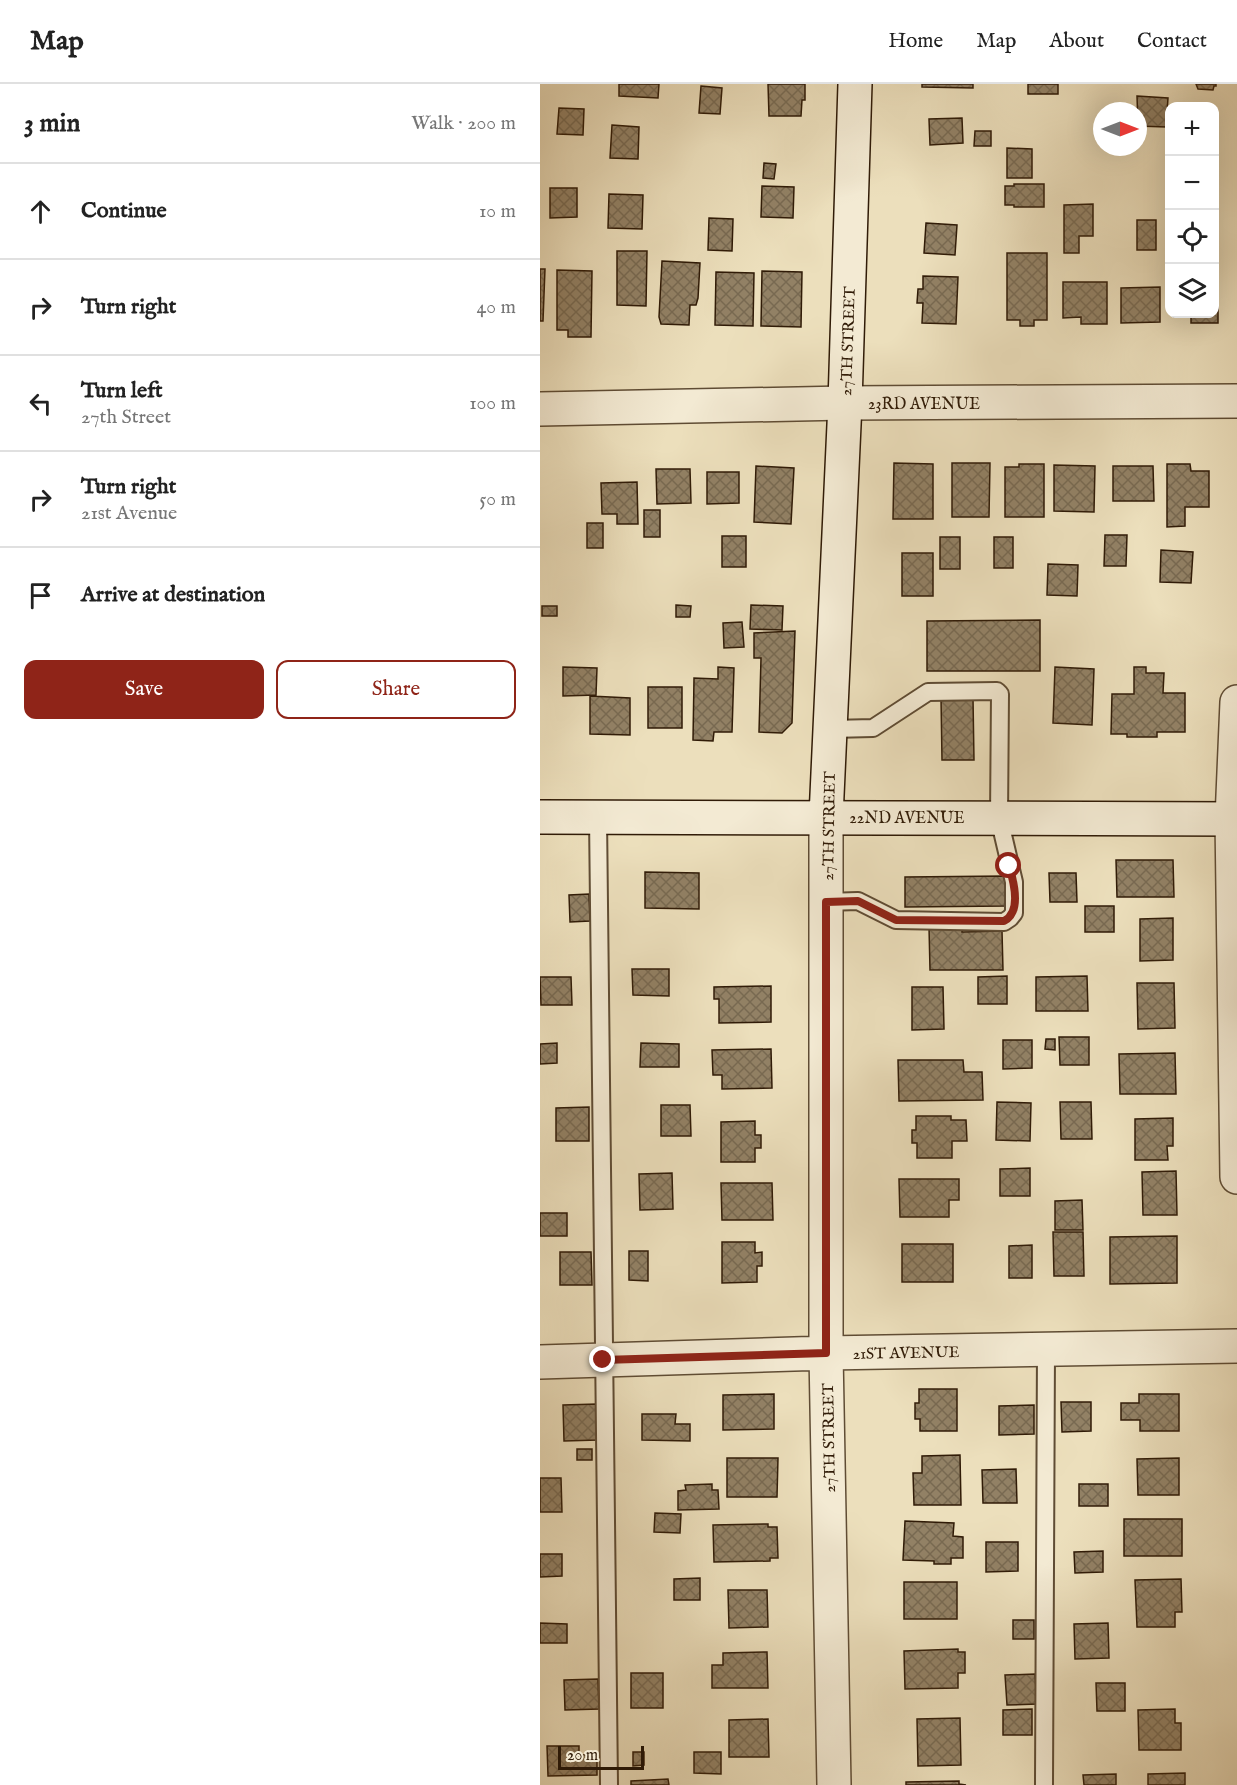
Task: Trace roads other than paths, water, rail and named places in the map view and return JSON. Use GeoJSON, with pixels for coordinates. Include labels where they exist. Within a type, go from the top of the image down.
{"type":"FeatureCollection","features":[{"type":"Feature","properties":{"kind":"street","name":"27TH STREET"},"geometry":{"type":"LineString","coordinates":[[834,1785],[826,1353],[826,817],[845,403],[855,84]]}},
{"type":"Feature","properties":{"kind":"street","name":"23RD AVENUE"},"geometry":{"type":"LineString","coordinates":[[540,409],[845,403],[1237,401]]}},
{"type":"Feature","properties":{"kind":"street"},"geometry":{"type":"LineString","coordinates":[[1237,702],[1235,819],[1237,1177]]}},
{"type":"Feature","properties":{"kind":"street","name":"22ND AVENUE"},"geometry":{"type":"LineString","coordinates":[[540,817],[1235,819]]}},
{"type":"Feature","properties":{"kind":"street","name":"21ST AVENUE"},"geometry":{"type":"LineString","coordinates":[[540,1362],[826,1353],[1237,1346]]}},
{"type":"Feature","properties":{"kind":"lane"},"geometry":{"type":"LineString","coordinates":[[826,902],[858,901],[896,920],[1004,921],[1011,918],[1014,913],[1014,882],[999,818],[1000,694],[997,692],[928,692],[873,728],[831,729]]}},
{"type":"Feature","properties":{"kind":"lane"},"geometry":{"type":"LineString","coordinates":[[598,817],[609,1785]]}},
{"type":"Feature","properties":{"kind":"lane"},"geometry":{"type":"LineString","coordinates":[[1044,1785],[1046,1349]]}}]}
